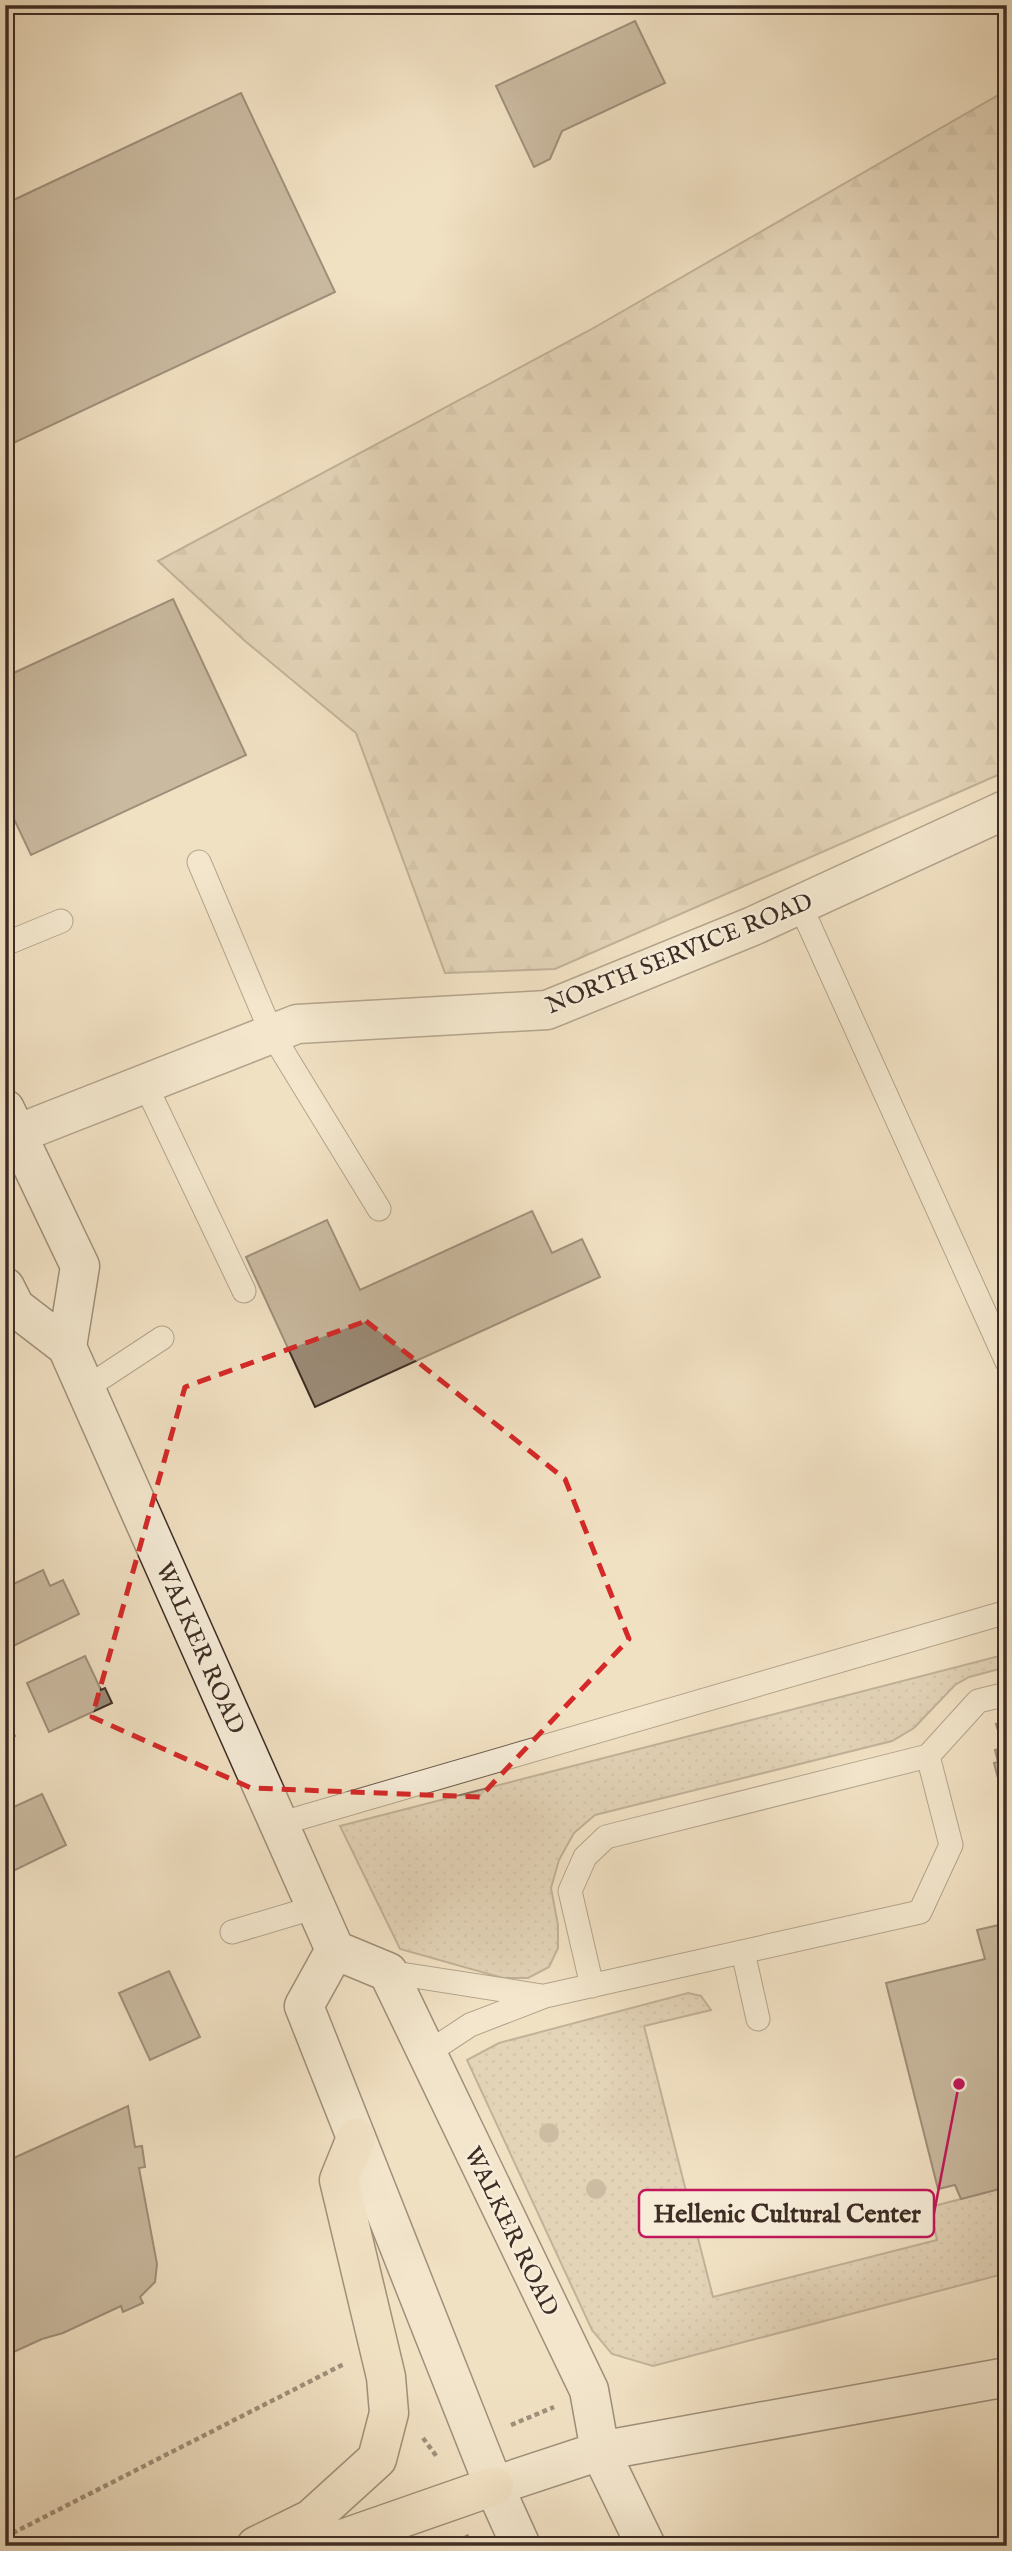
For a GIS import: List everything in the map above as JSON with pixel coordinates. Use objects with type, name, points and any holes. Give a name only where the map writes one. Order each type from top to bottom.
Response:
[{"type":"highway","points":[[256,2546],[311,2519],[377,2459],[389,2413],[386,2376],[339,2180],[356,2138]]},
{"type":"highway","points":[[322,2546],[494,2486]]},
{"type":"main road","name":"NORTH SERVICE ROAD","points":[[11,1122],[145,1084],[296,1024],[547,1010],[753,926],[1007,809]]},
{"type":"main road","points":[[11,1122],[80,1266],[67,1347]]},
{"type":"main road","name":"WALKER ROAD","points":[[5,1287],[15,1307],[67,1347],[335,1950]]},
{"type":"main road","points":[[388,1972],[335,1950],[304,2006],[494,2486],[521,2546]]},
{"type":"main road","name":"WALKER ROAD","points":[[388,1972],[589,2390],[600,2451],[646,2546]]},
{"type":"main road","points":[[494,2486],[600,2451],[1007,2377]]},
{"type":"lane","points":[[199,862],[272,1034],[379,1209]]},
{"type":"lane","points":[[800,905],[1007,1362]]},
{"type":"lane","points":[[5,944],[61,921]]},
{"type":"lane","points":[[145,1084],[244,1291]]},
{"type":"lane","points":[[86,1388],[162,1338]]},
{"type":"lane","points":[[279,1824],[1007,1612]]},
{"type":"lane","points":[[592,1986],[570,1891],[585,1857],[606,1837],[928,1756],[978,1701],[1007,1694]]},
{"type":"lane","points":[[426,2054],[470,2025],[545,1996],[920,1912],[951,1845],[928,1756]]},
{"type":"lane","points":[[232,1932],[316,1907]]},
{"type":"lane","points":[[743,1952],[758,2019]]},
{"type":"lane","points":[[388,1972],[545,1996]]},
{"type":"path","points":[[5,2538],[348,2362]]},
{"type":"path","points":[[507,2427],[563,2403]]},
{"type":"path","points":[[465,2535],[472,2546]]},
{"type":"highlighted area","points":[[366,1321],[565,1479],[629,1639],[480,1797],[251,1788],[92,1717],[185,1387]]},
{"type":"green space","points":[[1007,90],[1007,771],[555,969],[445,973],[356,733],[245,641],[158,561],[590,330]]},
{"type":"green space","points":[[1007,1654],[1007,1667],[969,1677],[955,1685],[914,1728],[892,1741],[595,1815],[574,1833],[559,1860],[551,1888],[558,1925],[558,1948],[549,1967],[528,1978],[503,1978],[400,1949],[340,1826]]},
{"type":"green space","points":[[688,1993],[701,1996],[711,2010],[644,2026],[713,2297],[937,2240],[930,2207],[1007,2187],[1007,2273],[653,2366],[612,2354],[592,2330],[467,2060],[499,2043]]},
{"type":"building","points":[[635,21],[665,83],[562,131],[550,159],[534,167],[496,86]]},
{"type":"building","points":[[241,93],[335,292],[5,447],[5,204]]},
{"type":"building","points":[[173,599],[246,755],[31,855],[5,800],[5,677]]},
{"type":"building","points":[[532,1211],[552,1253],[582,1239],[600,1277],[315,1407],[246,1257],[327,1220],[360,1290]]},
{"type":"building","points":[[43,1570],[50,1586],[63,1580],[79,1614],[5,1650],[5,1588]]},
{"type":"building","points":[[85,1656],[101,1690],[105,1688],[112,1703],[49,1732],[27,1683]]},
{"type":"building","points":[[5,1716],[15,1736],[5,1741]]},
{"type":"building","points":[[1007,1721],[1007,1813],[994,1763],[998,1762],[995,1750],[1003,1748],[996,1724]]},
{"type":"building","points":[[42,1794],[66,1845],[5,1875],[5,1811]]},
{"type":"building","points":[[1007,1923],[1007,2187],[961,2199],[955,2185],[938,2189],[886,1983],[985,1959],[977,1930]]},
{"type":"building","points":[[169,1971],[200,2037],[150,2060],[119,1993]]},
{"type":"building","points":[[128,2106],[135,2147],[142,2146],[145,2167],[139,2168],[157,2264],[155,2282],[140,2297],[143,2303],[123,2312],[121,2306],[5,2356],[5,2162]]},
{"type":"place","name":"Hellenic Cultural Center","points":[[959,2084]]}]
